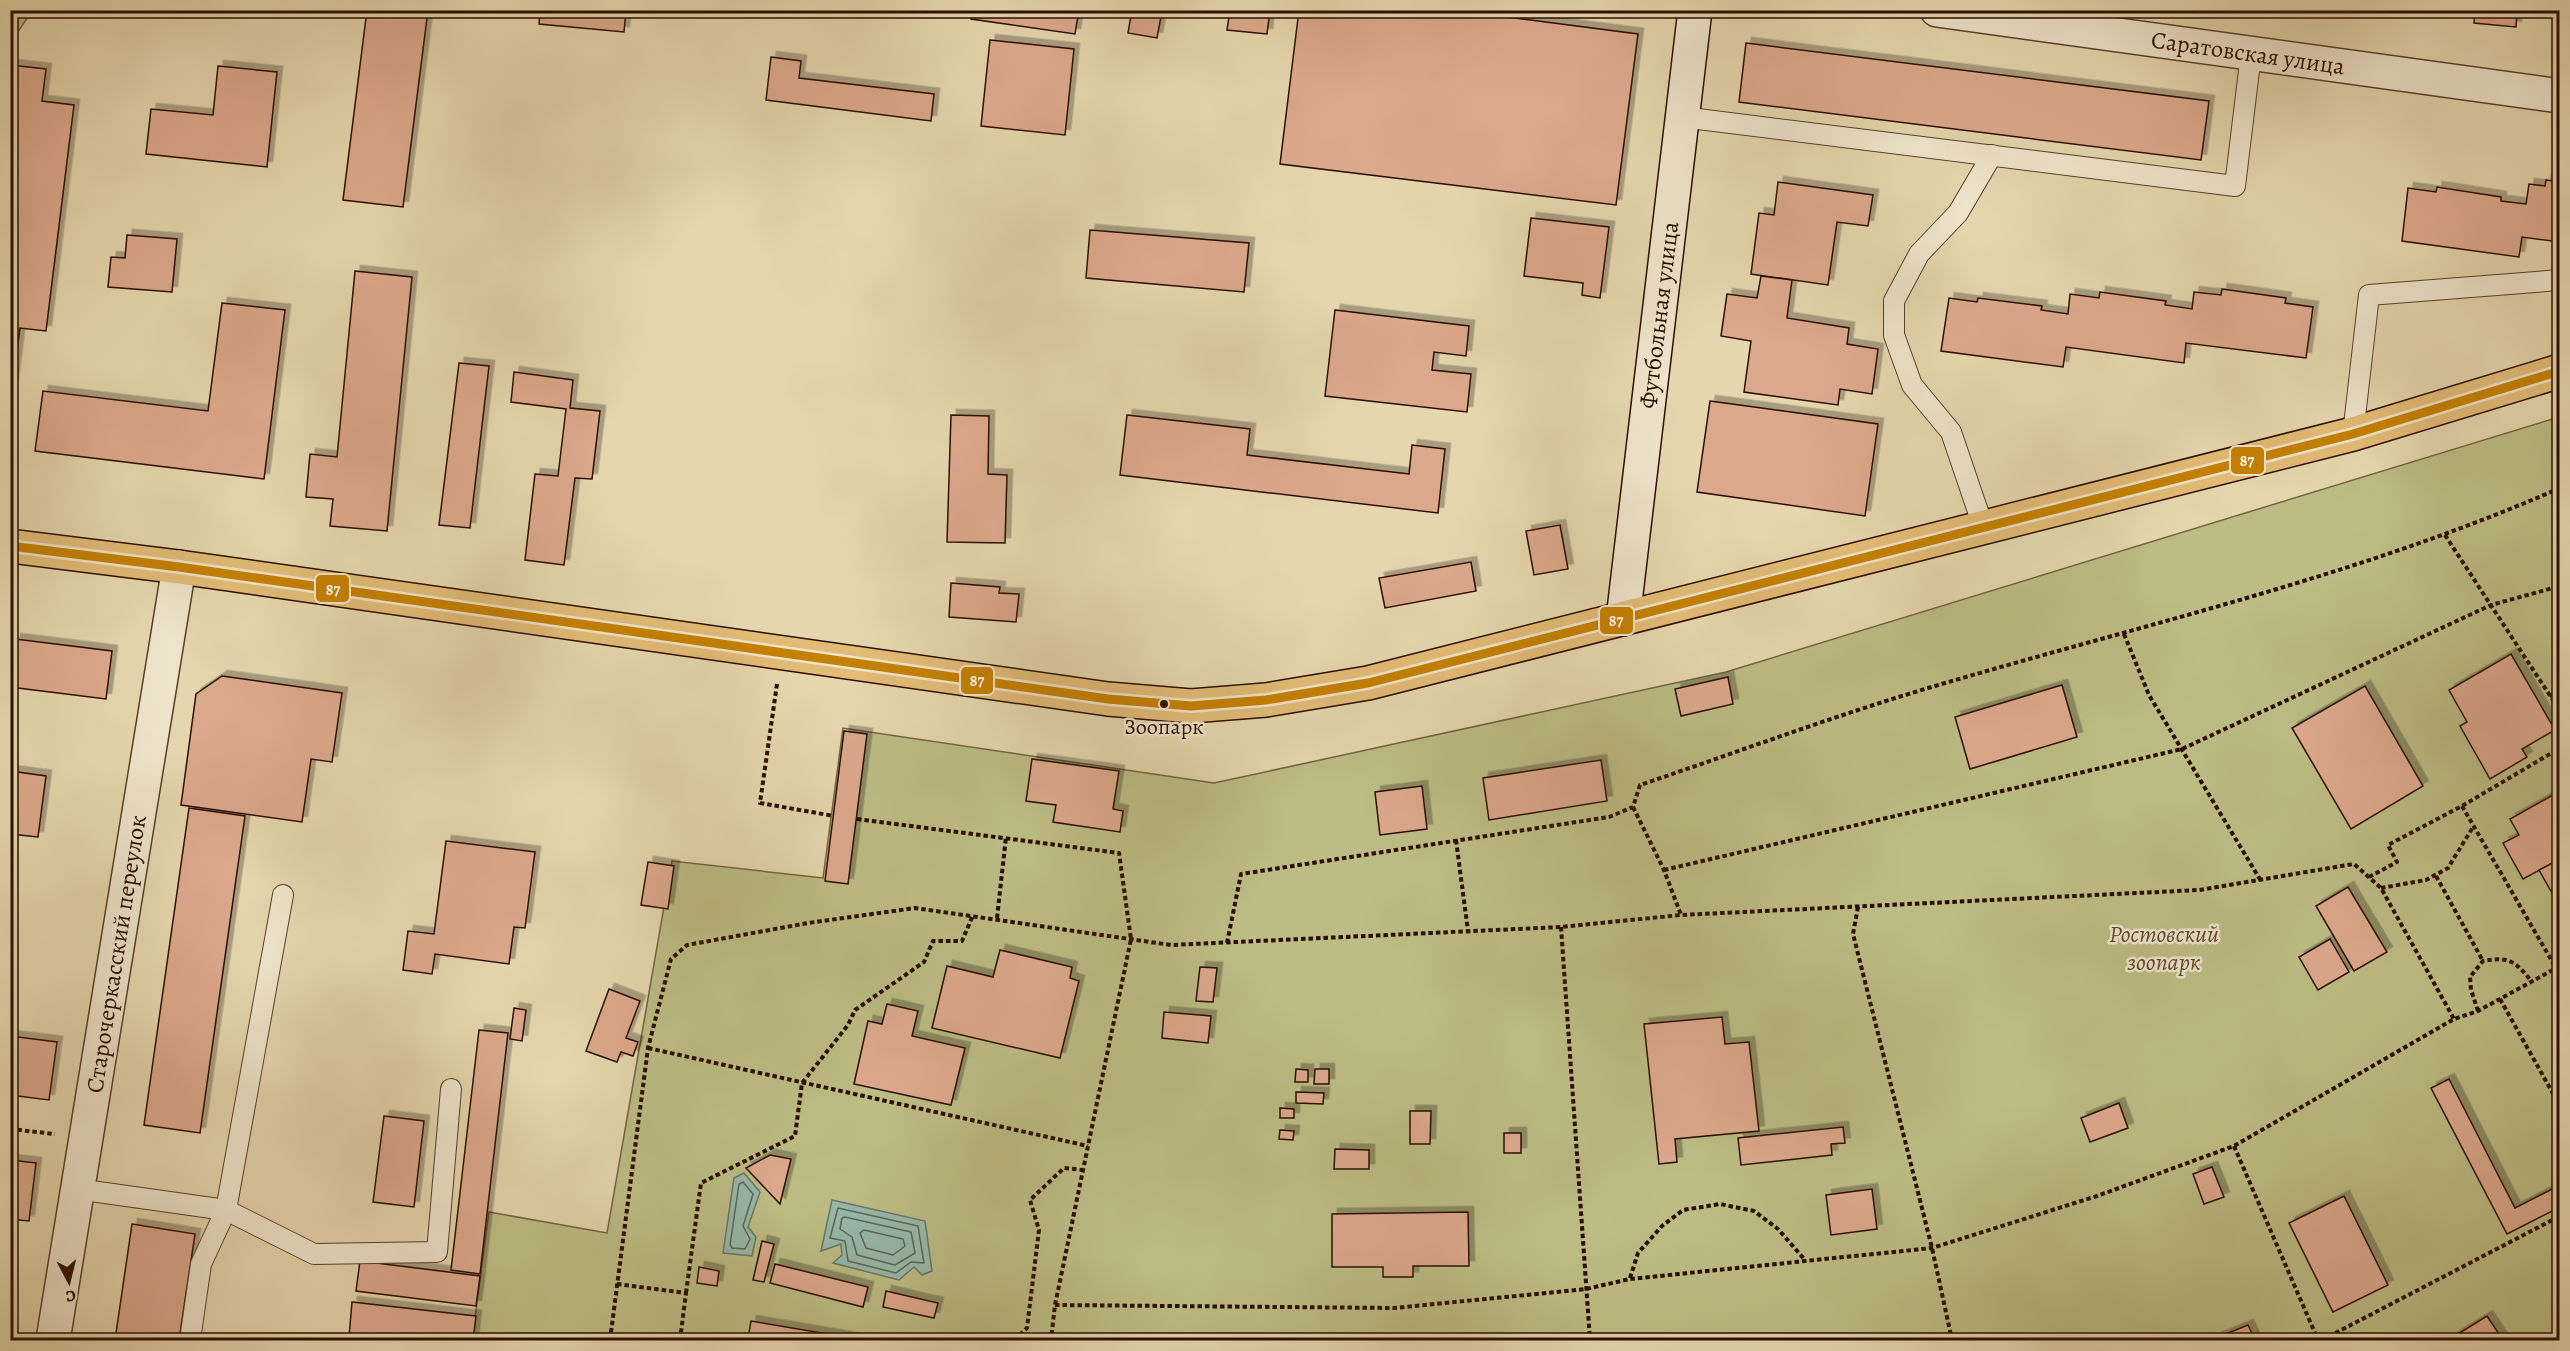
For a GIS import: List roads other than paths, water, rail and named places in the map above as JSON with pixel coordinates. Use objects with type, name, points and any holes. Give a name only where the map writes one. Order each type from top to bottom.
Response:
[{"type":"main road","points":[[10,546],[178,567],[1108,699],[1191,706],[1266,700],[1368,683],[2353,434],[2559,371]]},
{"type":"street","name":"Футбольная улица","points":[[1623,619],[1695,10]]},
{"type":"street","name":"Саратовская улица","points":[[1937,10],[2559,96]]},
{"type":"street","name":"Старочеркасский переулок","points":[[53,1341],[178,567]]},
{"type":"lane","points":[[1682,117],[2235,186],[2252,54]]},
{"type":"lane","points":[[1984,529],[1951,432],[1912,385],[1894,335],[1894,302],[1919,254],[1958,213],[1992,155]]},
{"type":"lane","points":[[2353,434],[2369,295],[2559,280]]},
{"type":"lane","points":[[190,1341],[201,1264],[226,1210],[283,895]]},
{"type":"lane","points":[[77,1189],[226,1210],[314,1254],[437,1252],[451,1089]]},
{"type":"water","points":[[744,1173],[760,1192],[748,1227],[756,1237],[752,1256],[723,1253],[734,1178]]},
{"type":"water","points":[[832,1200],[925,1221],[932,1271],[922,1275],[914,1267],[899,1280],[833,1263],[842,1255],[841,1244],[821,1251]]},
{"type":"place","name":"Зоопарк","points":[[1164,704]]},
{"type":"park label","name":"Ростовский зоопарк","points":[[2164,948]]}]
